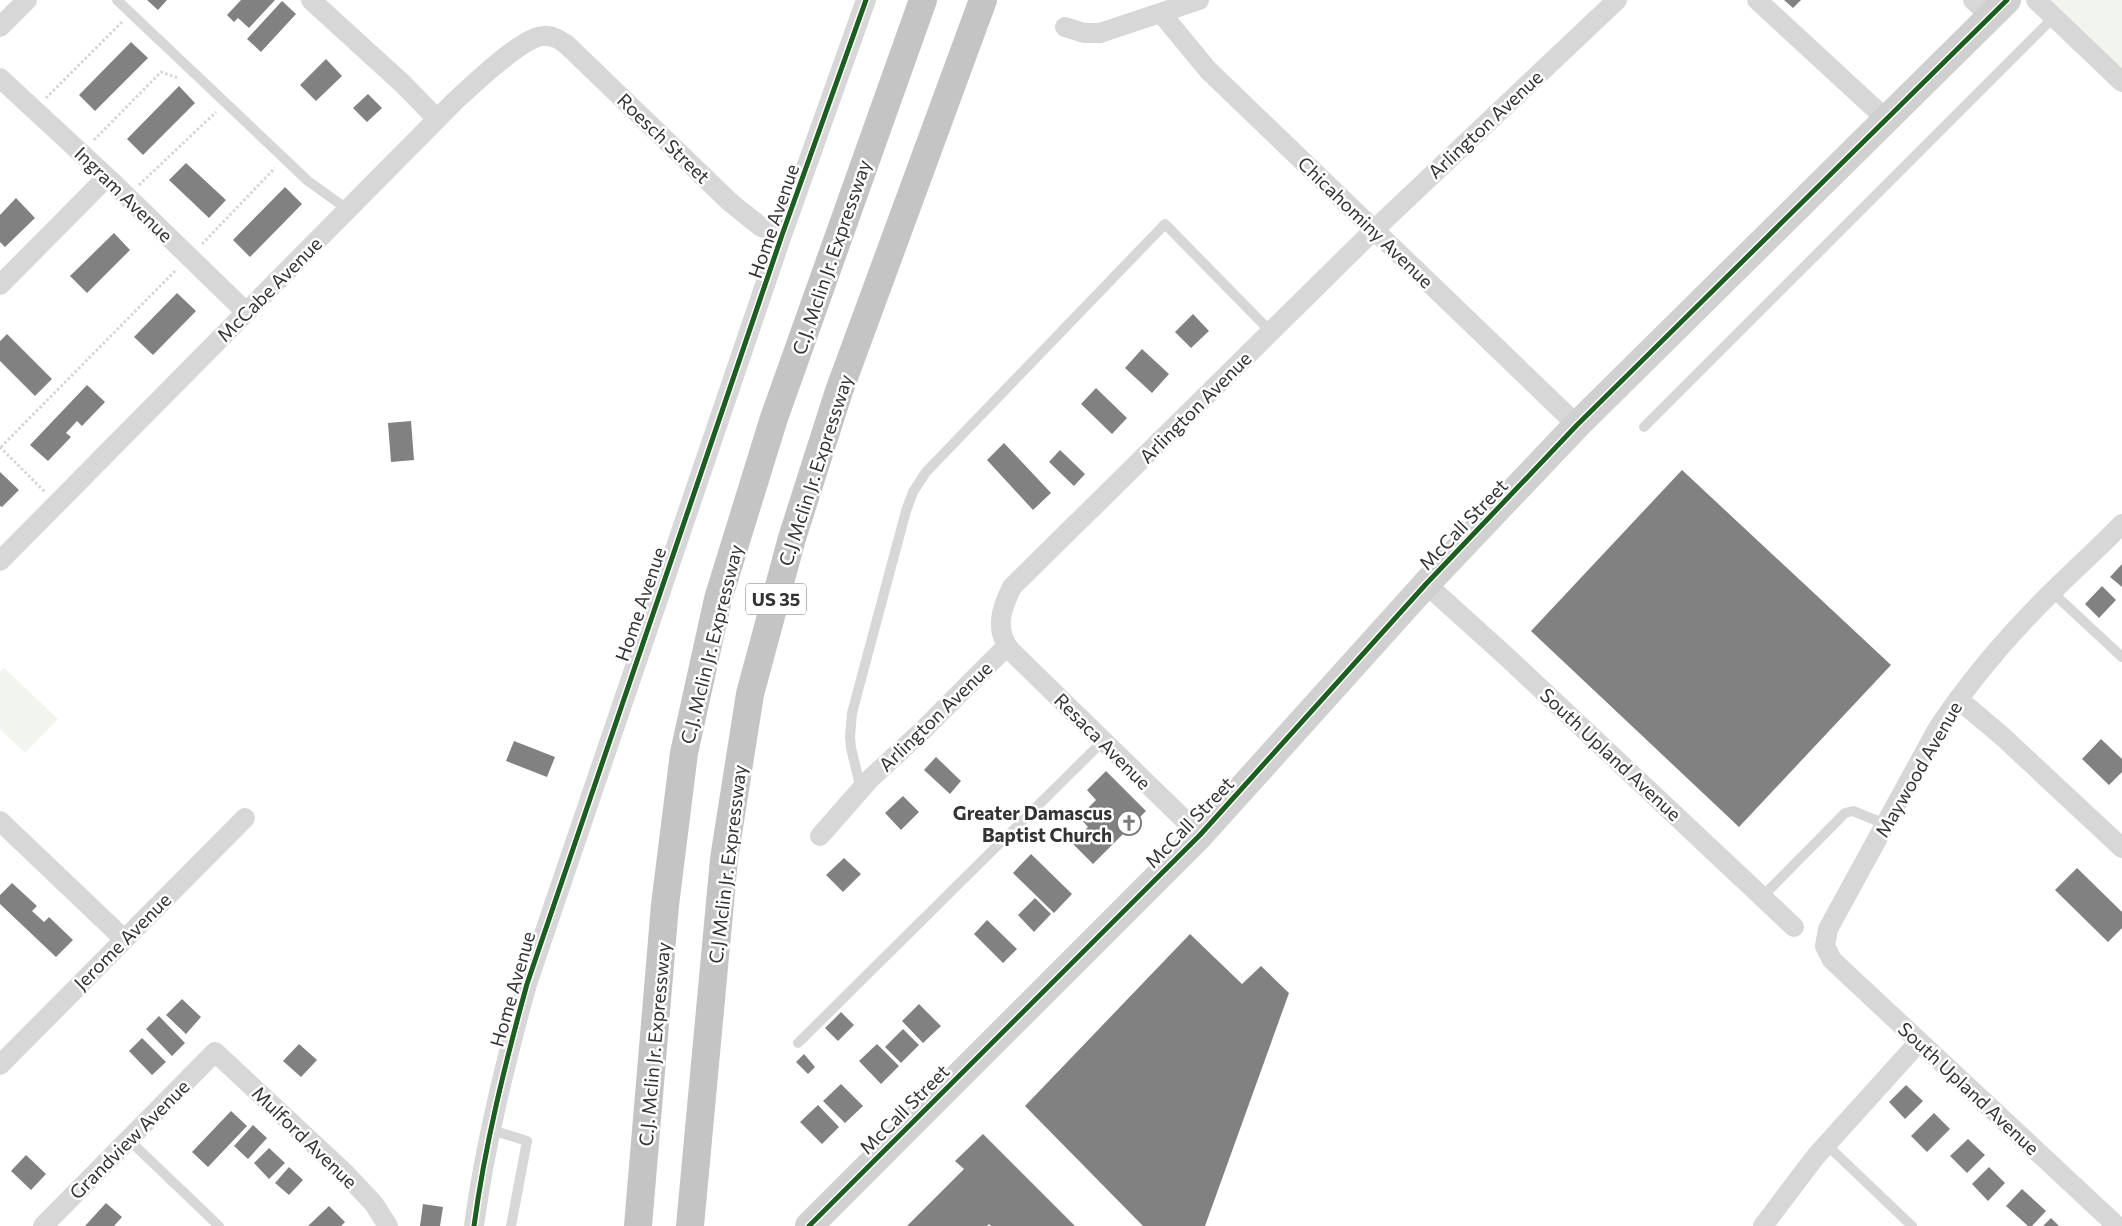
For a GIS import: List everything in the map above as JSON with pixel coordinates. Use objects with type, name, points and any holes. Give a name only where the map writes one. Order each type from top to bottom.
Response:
[{"type":"highway","name":"C.J. Mclin Jr. Expressway","points":[[638,1226],[665,906],[682,772],[718,599],[774,418],[923,0]]},
{"type":"highway","name":"C.J Mclin Jr. Expressway","points":[[690,1226],[724,859],[750,694],[792,538],[839,391],[983,0]]},
{"type":"street","points":[[0,27],[26,0]]},
{"type":"street","points":[[311,0],[403,84],[437,119]]},
{"type":"street","name":"Home Avenue","points":[[474,1226],[480,1186],[511,1041],[530,975],[782,234],[866,0]]},
{"type":"street","points":[[1065,27],[1084,33],[1100,33],[1199,0]]},
{"type":"street","name":"Arlington Avenue","points":[[820,836],[861,789],[1007,646],[1000,630],[1000,620],[1004,603],[1012,587],[1374,230],[1616,0]]},
{"type":"street","points":[[1757,0],[1886,119]]},
{"type":"street","points":[[2036,0],[2122,82]]},
{"type":"street","name":"McCall Street","points":[[809,1226],[1200,835],[1426,584],[1577,425],[1886,119],[1990,5]]},
{"type":"street","name":"Chicahominy Avenue","points":[[1161,13],[1208,70],[1577,425]]},
{"type":"street","name":"McCabe Avenue","points":[[0,561],[437,119],[503,59],[533,38],[550,36]]},
{"type":"street","name":"Roesch Street","points":[[550,36],[568,45],[731,203],[761,227],[782,234]]},
{"type":"street","name":"Ingram Avenue","points":[[0,78],[107,177],[246,312]]},
{"type":"street","points":[[0,286],[107,177]]},
{"type":"street","name":"Maywood Avenue","points":[[1825,946],[1828,929],[1938,728],[1958,698],[1980,669],[2052,592],[2122,524]]},
{"type":"street","name":"South Upland Avenue","points":[[1426,584],[1508,658],[1794,926]]},
{"type":"street","name":"Resaca Avenue","points":[[1007,646],[1200,835]]},
{"type":"street","points":[[1958,698],[2002,736],[2122,848]]},
{"type":"street","name":"Jerome Avenue","points":[[0,1065],[245,818]]},
{"type":"street","points":[[0,821],[124,939]]},
{"type":"street","name":"South Upland Avenue","points":[[1825,946],[1832,960],[2117,1226]]},
{"type":"street","points":[[1763,1226],[1826,1144],[1919,1042]]},
{"type":"street","name":"Grandview Avenue","points":[[43,1226],[216,1052]]},
{"type":"street","name":"Mulford Avenue","points":[[216,1052],[345,1173],[374,1204],[388,1226]]},
{"type":"lane","points":[[117,0],[308,181],[347,209]]},
{"type":"lane","points":[[1644,427],[2054,17]]},
{"type":"lane","points":[[861,789],[851,748],[852,713],[906,511],[913,492],[926,472],[1165,224],[1271,332]]},
{"type":"lane","points":[[2052,592],[2122,657]]},
{"type":"lane","points":[[798,1043],[1103,741]]},
{"type":"lane","points":[[1762,897],[1845,813],[1853,811],[1885,824]]},
{"type":"lane","points":[[492,1130],[527,1141],[511,1226]]},
{"type":"lane","points":[[129,1140],[220,1226]]},
{"type":"lane","points":[[1826,1144],[1912,1226]]},
{"type":"path","points":[[35,109],[131,13]]},
{"type":"path","points":[[81,153],[161,72],[210,88]]},
{"type":"path","points":[[127,197],[225,102]]},
{"type":"path","points":[[56,504],[0,447],[284,159]]},
{"type":"shaded area","points":[[2036,0],[2122,0],[2122,82]]},
{"type":"shaded area","points":[[4,668],[58,719],[25,753],[0,729],[0,672]]},
{"type":"building","points":[[147,0],[167,0],[158,10]]},
{"type":"building","points":[[241,0],[275,0],[249,28],[238,18],[234,22],[227,15]]},
{"type":"building","points":[[1784,0],[1801,0],[1793,8]]},
{"type":"building","points":[[282,1],[296,14],[261,52],[247,39]]},
{"type":"building","points":[[131,42],[148,58],[95,111],[79,95]]},
{"type":"building","points":[[326,59],[342,76],[316,101],[300,85]]},
{"type":"building","points":[[179,86],[195,103],[143,155],[127,139]]},
{"type":"building","points":[[368,94],[382,108],[367,122],[353,108]]},
{"type":"building","points":[[186,163],[226,200],[209,218],[169,180]]},
{"type":"building","points":[[285,187],[302,204],[250,257],[233,240]]},
{"type":"building","points":[[16,198],[35,218],[5,247],[0,242],[0,215]]},
{"type":"building","points":[[114,233],[130,250],[87,293],[70,276]]},
{"type":"building","points":[[177,293],[196,311],[153,355],[134,337]]},
{"type":"building","points":[[1193,314],[1209,331],[1191,348],[1175,332]]},
{"type":"building","points":[[7,334],[52,379],[35,396],[0,361],[0,341]]},
{"type":"building","points":[[1142,349],[1169,374],[1152,393],[1125,368]]},
{"type":"building","points":[[87,385],[105,402],[82,426],[77,421],[66,433],[71,437],[48,461],[30,445]]},
{"type":"building","points":[[1096,388],[1127,418],[1112,434],[1081,404]]},
{"type":"building","points":[[411,421],[414,460],[391,462],[388,423]]},
{"type":"building","points":[[1004,443],[1051,493],[1033,510],[987,460]]},
{"type":"building","points":[[1060,450],[1085,474],[1074,486],[1049,462]]},
{"type":"building","points":[[1682,470],[1891,665],[1739,827],[1531,631]]},
{"type":"building","points":[[0,472],[19,490],[2,507],[0,506]]},
{"type":"building","points":[[2122,564],[2122,587],[2110,577]]},
{"type":"building","points":[[2102,586],[2116,600],[2099,618],[2085,604]]},
{"type":"building","points":[[2101,739],[2122,759],[2122,772],[2109,785],[2082,759]]},
{"type":"building","points":[[514,741],[555,757],[547,777],[506,761]]},
{"type":"building","points":[[936,757],[961,781],[950,794],[924,770]]},
{"type":"building","points":[[1106,771],[1146,811],[1093,864],[1072,843],[1088,827],[1079,817],[1096,800],[1087,790]]},
{"type":"building","points":[[903,796],[919,812],[901,830],[885,813]]},
{"type":"building","points":[[1031,854],[1072,894],[1054,913],[1013,873]]},
{"type":"building","points":[[844,858],[861,874],[843,892],[826,875]]},
{"type":"building","points":[[2077,868],[2122,912],[2122,928],[2108,942],[2055,890]]},
{"type":"building","points":[[12,883],[37,906],[32,911],[44,922],[49,917],[73,940],[56,957],[0,904],[0,895]]},
{"type":"building","points":[[1035,898],[1051,914],[1034,932],[1018,915]]},
{"type":"building","points":[[987,920],[1017,949],[1003,963],[974,934]]},
{"type":"building","points":[[1190,934],[1242,984],[1261,966],[1289,993],[1205,1226],[1143,1226],[1025,1106]]},
{"type":"building","points":[[182,999],[201,1017],[186,1034],[166,1015]]},
{"type":"building","points":[[919,1004],[941,1026],[923,1043],[902,1021]]},
{"type":"building","points":[[841,1012],[854,1025],[838,1041],[825,1028]]},
{"type":"building","points":[[159,1016],[185,1043],[172,1056],[146,1029]]},
{"type":"building","points":[[903,1029],[919,1045],[901,1063],[885,1047]]},
{"type":"building","points":[[142,1038],[166,1062],[152,1075],[129,1051]]},
{"type":"building","points":[[299,1044],[317,1060],[301,1077],[283,1061]]},
{"type":"building","points":[[877,1044],[899,1066],[881,1084],[859,1061]]},
{"type":"building","points":[[804,1054],[815,1067],[808,1074],[796,1062]]},
{"type":"building","points":[[841,1084],[863,1106],[845,1123],[823,1101]]},
{"type":"building","points":[[1906,1085],[1923,1101],[1905,1119],[1889,1102]]},
{"type":"building","points":[[818,1105],[839,1127],[822,1144],[800,1122]]},
{"type":"building","points":[[231,1111],[247,1126],[208,1167],[192,1152]]},
{"type":"building","points":[[1934,1113],[1950,1129],[1927,1152],[1911,1136]]},
{"type":"building","points":[[253,1125],[267,1138],[248,1159],[234,1146]]},
{"type":"building","points":[[983,1134],[1075,1226],[991,1226],[989,1224],[987,1226],[907,1226],[964,1169],[955,1161]]},
{"type":"building","points":[[1968,1139],[1985,1155],[1967,1173],[1950,1156]]},
{"type":"building","points":[[269,1148],[285,1163],[269,1179],[254,1163]]},
{"type":"building","points":[[26,1155],[46,1174],[31,1190],[11,1171]]},
{"type":"building","points":[[289,1167],[303,1180],[289,1195],[275,1183]]},
{"type":"building","points":[[1989,1167],[2005,1183],[1988,1201],[1972,1184]]},
{"type":"building","points":[[2022,1189],[2046,1211],[2032,1226],[2028,1226],[2006,1206]]},
{"type":"building","points":[[106,1203],[122,1217],[114,1226],[85,1226]]},
{"type":"building","points":[[423,1204],[443,1207],[440,1226],[420,1226]]},
{"type":"building","points":[[329,1206],[345,1222],[341,1226],[308,1226]]},
{"type":"building","points":[[2051,1218],[2059,1226],[2043,1226]]},
{"type":"cycle path","points":[[474,1226],[496,1104],[527,984],[782,235],[866,0]]},
{"type":"cycle path","points":[[809,1226],[1200,835],[1426,584],[1577,425],[2007,0]]},
{"type":"place","name":"Greater Damascus Baptist Church","points":[[1129,823]]}]
